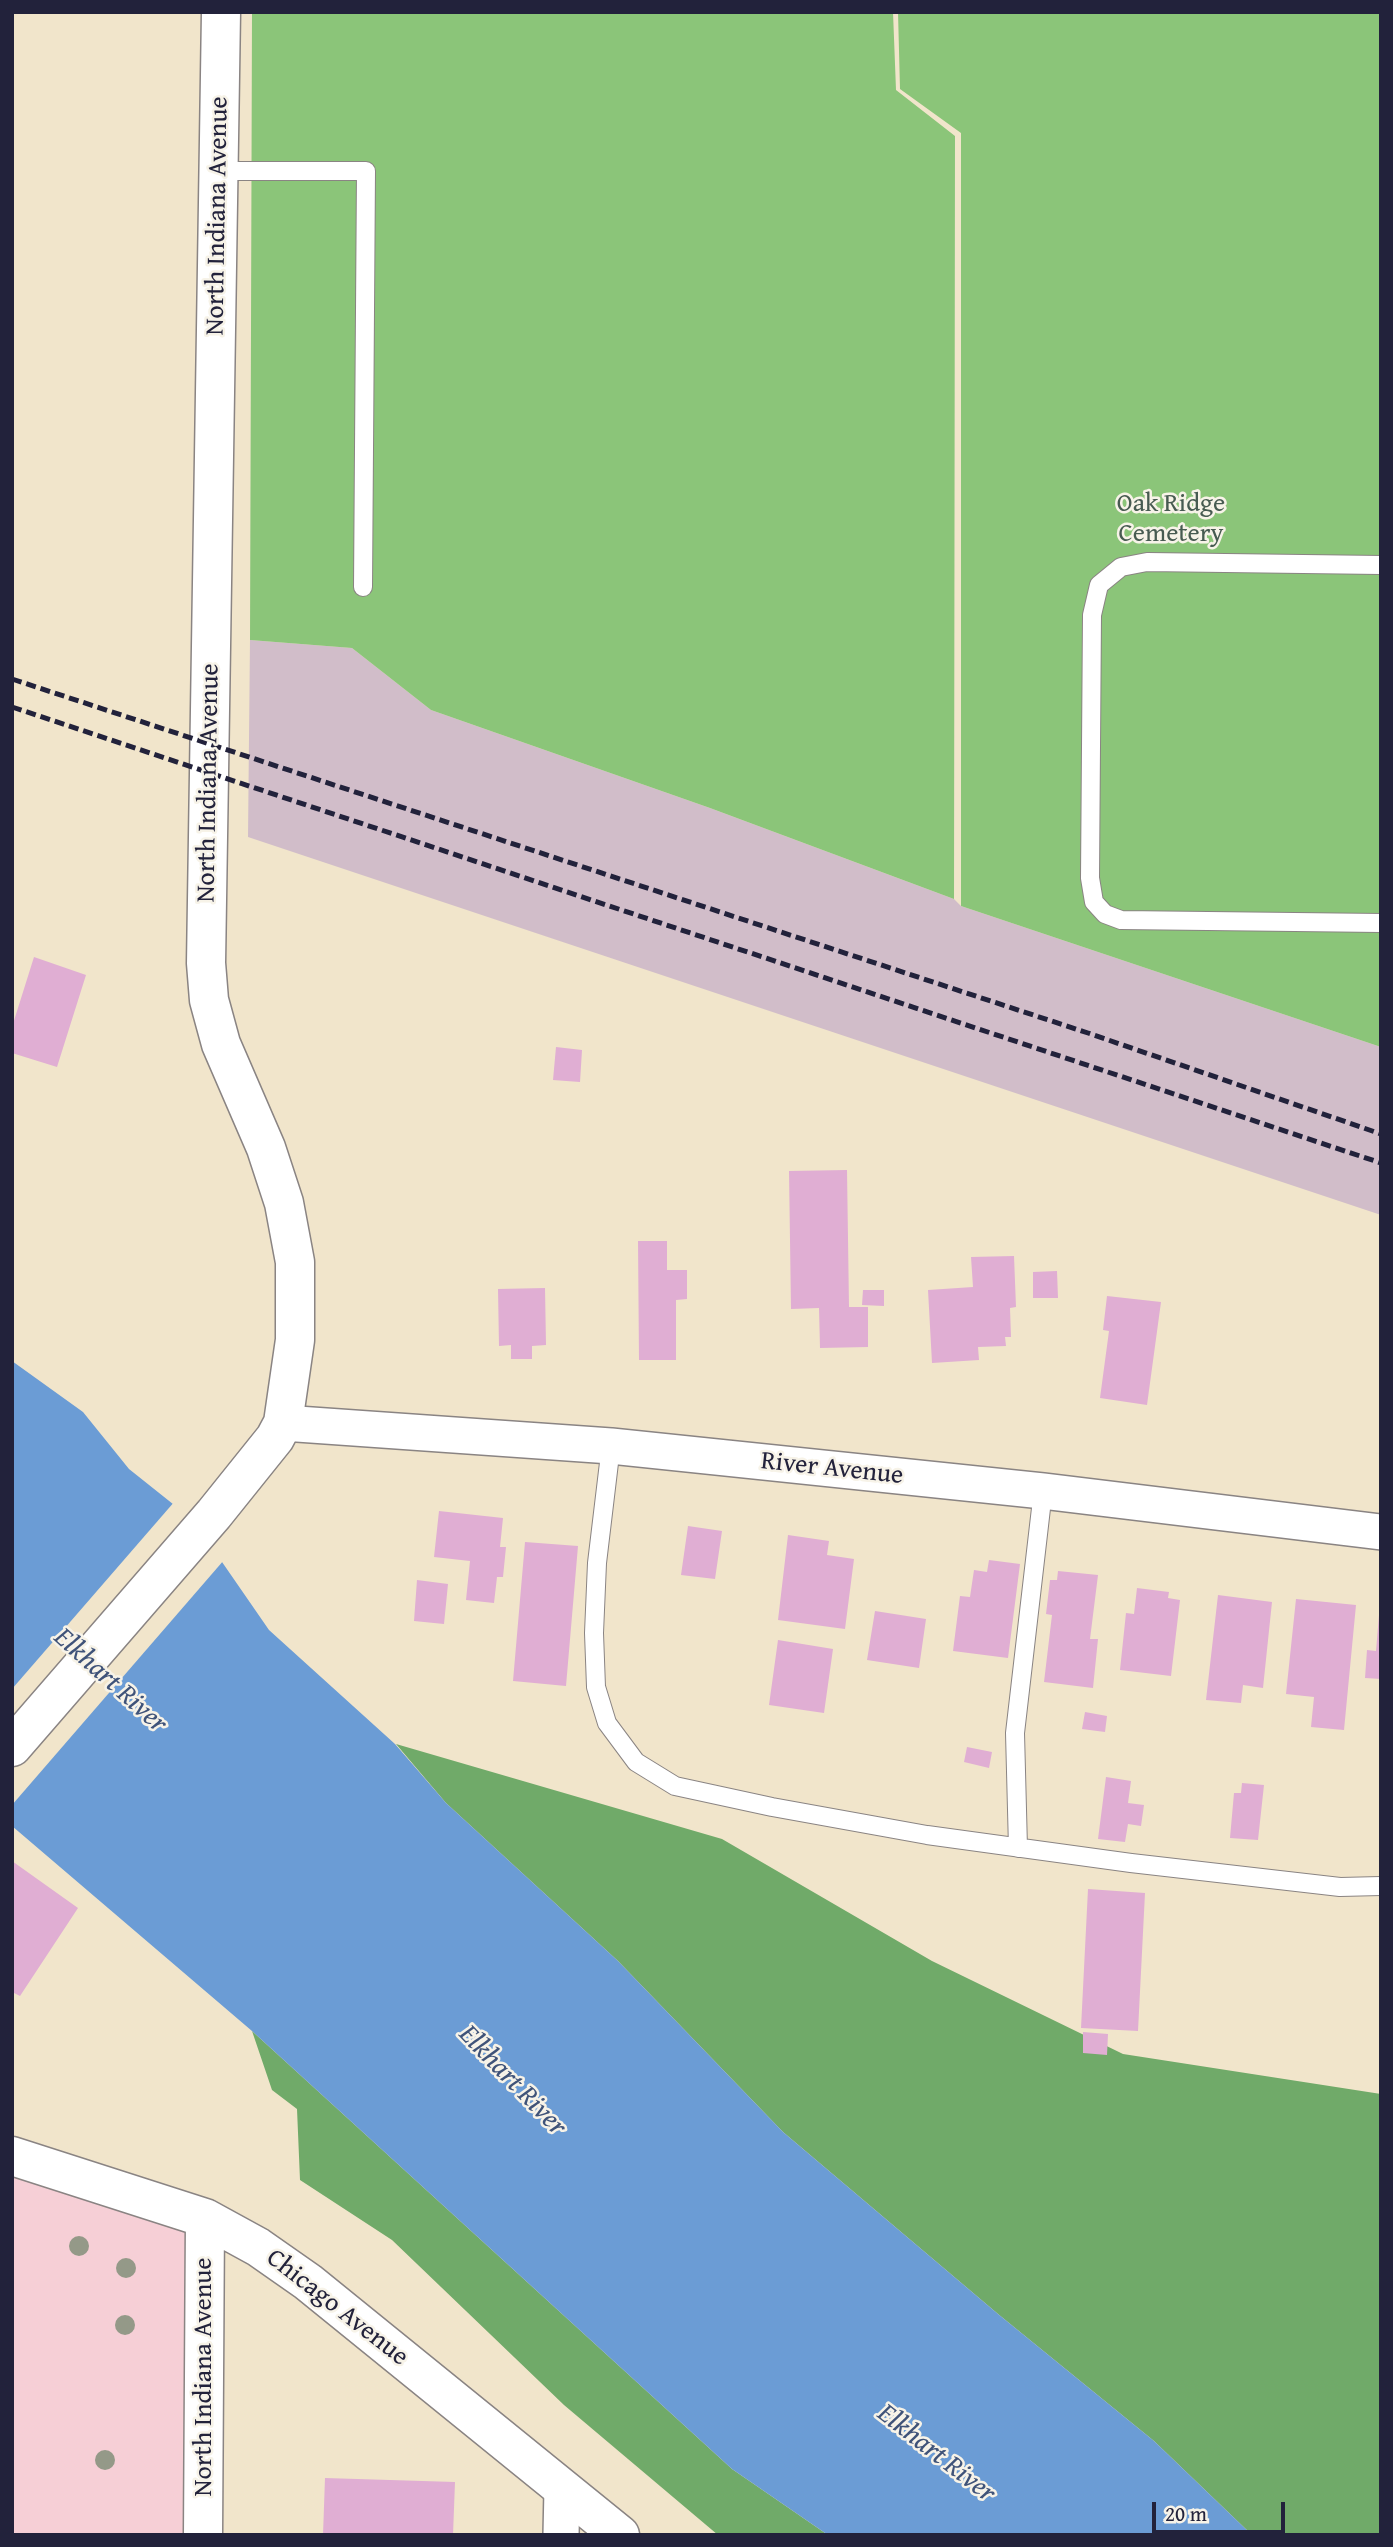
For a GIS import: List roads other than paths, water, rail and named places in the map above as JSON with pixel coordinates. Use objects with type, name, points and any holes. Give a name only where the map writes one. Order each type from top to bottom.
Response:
[{"type":"street","name":"North Indiana Avenue","points":[[12,1747],[261,1456],[283,1423],[295,1340],[295,1262],[284,1203],[266,1148],[221,1044],[209,1000],[206,963],[222,12]]},
{"type":"street","name":"River Avenue","points":[[283,1423],[611,1446],[1043,1491],[1381,1532]]},
{"type":"street","name":"Chicago Avenue","points":[[12,2156],[205,2218],[258,2247],[308,2282],[620,2535]]},
{"type":"street","name":"North Indiana Avenue","points":[[203,2535],[205,2218]]},
{"type":"street","points":[[561,2535],[562,2489]]},
{"type":"lane","points":[[219,171],[366,171],[363,587]]},
{"type":"lane","points":[[1381,565],[1147,562],[1121,567],[1099,585],[1092,615],[1090,864],[1094,902],[1105,915],[1121,920],[1381,923]]},
{"type":"lane","points":[[611,1446],[597,1563],[594,1633],[596,1687],[607,1723],[636,1762],[675,1786],[914,1833],[1018,1848],[1340,1887],[1381,1886]]},
{"type":"lane","points":[[1018,1848],[1015,1733],[1043,1491]]},
{"type":"water","name":"Elkhart River","points":[[12,1361],[83,1412],[129,1469],[193,1520],[269,1630],[395,1744],[446,1803],[618,1961],[783,2132],[998,2314],[1154,2441],[1252,2535],[828,2535],[732,2469],[252,2031],[12,1826]]},
{"type":"railway","points":[[12,679],[1088,1033],[1381,1134]]},
{"type":"railway","points":[[12,707],[1381,1163]]},
{"type":"park label","name":"Oak Ridge Cemetery","points":[[1171,519]]}]
